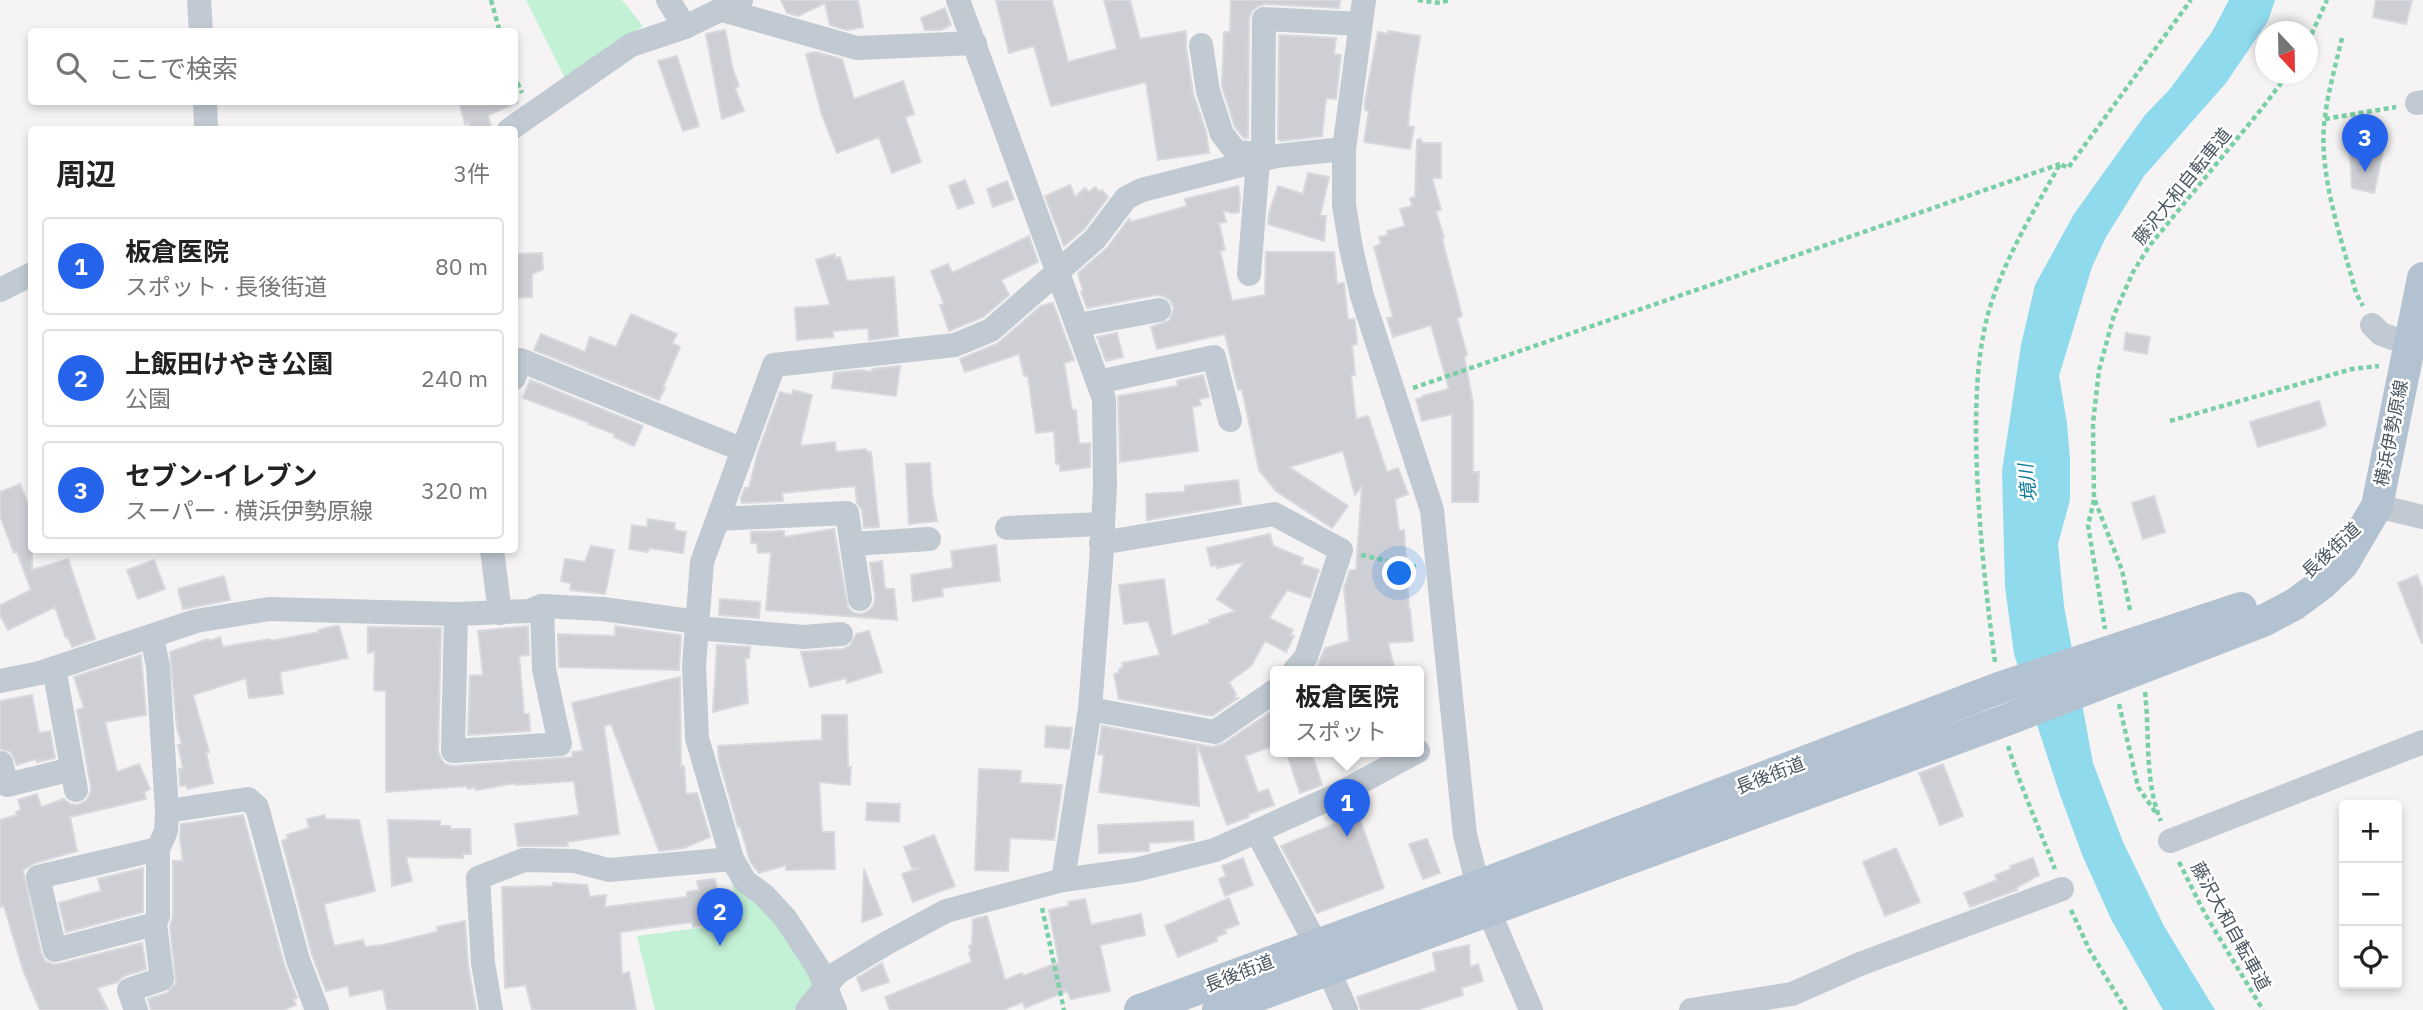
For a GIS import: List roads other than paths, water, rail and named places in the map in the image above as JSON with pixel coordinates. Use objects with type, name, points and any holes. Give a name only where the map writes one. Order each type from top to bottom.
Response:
[{"type":"main road","name":"横浜伊勢原線","points":[[2377,506],[2423,278]]},
{"type":"main road","name":"長後街道","points":[[1140,1010],[1322,956],[1483,898],[2006,720],[2110,664],[2276,594],[2305,577],[2331,555],[2377,506]]},
{"type":"main road","name":"長後街道","points":[[1483,898],[2006,686],[2110,664]]},
{"type":"main road","name":"長後街道","points":[[1218,1010],[1322,956]]},
{"type":"street","points":[[199,0],[201,28]]},
{"type":"street","points":[[668,0],[685,27]]},
{"type":"street","points":[[958,0],[1104,398],[1105,486],[1090,709],[1063,880]]},
{"type":"street","points":[[515,126],[631,45],[685,27],[731,5],[857,48],[975,43]]},
{"type":"street","points":[[1249,274],[1266,157],[1264,19],[1362,12],[1344,149],[1345,205],[1350,248],[1362,296],[1432,510],[1465,835],[1483,898],[1531,1010]]},
{"type":"street","points":[[1201,45],[1208,91],[1222,134],[1236,152],[1266,157]]},
{"type":"street","points":[[205,105],[206,126]]},
{"type":"street","points":[[835,1010],[818,968],[786,919],[765,896],[745,881],[732,859],[697,738],[694,665],[702,562],[774,365],[955,345],[991,330],[1095,239],[1126,198],[1160,184],[1266,157],[1344,149]]},
{"type":"street","points":[[0,290],[28,276]]},
{"type":"street","points":[[1078,326],[1159,310]]},
{"type":"street","points":[[2372,326],[2406,357]]},
{"type":"street","points":[[1098,382],[1214,357],[1230,420]]},
{"type":"street","points":[[518,369],[743,450]]},
{"type":"street","points":[[2377,506],[2423,517]]},
{"type":"street","points":[[718,519],[847,513],[860,599]]},
{"type":"street","points":[[1007,529],[1102,533],[1274,514],[1341,550],[1306,657],[1298,666]]},
{"type":"street","points":[[852,544],[929,538]]},
{"type":"street","points":[[492,553],[500,613]]},
{"type":"street","points":[[457,614],[453,751],[560,744],[544,669],[542,606]]},
{"type":"street","points":[[1,680],[54,668],[196,621],[269,609],[457,614],[529,611],[542,606],[603,608],[698,625],[804,637],[841,634]]},
{"type":"street","points":[[136,1010],[129,990],[162,979],[155,924],[158,916],[158,849],[166,831],[167,811],[158,667],[152,636]]},
{"type":"street","points":[[5,783],[74,780],[54,668]]},
{"type":"street","points":[[1090,709],[1215,732],[1270,694]]},
{"type":"street","points":[[1424,748],[1454,731]]},
{"type":"street","points":[[2170,841],[2423,742]]},
{"type":"street","points":[[807,1010],[837,973],[946,911],[1063,880],[1135,870],[1215,850],[1335,796],[1407,757]]},
{"type":"street","points":[[167,811],[248,799],[257,807],[298,960],[317,1010]]},
{"type":"street","points":[[1257,832],[1322,956],[1346,1010]]},
{"type":"street","points":[[155,924],[55,950],[38,877],[158,849]]},
{"type":"street","points":[[491,1010],[483,963],[478,878],[524,860],[574,861],[608,870],[732,859]]},
{"type":"street","points":[[1691,1010],[1794,1002],[1860,964],[2062,889]]},
{"type":"water","name":"境川","points":[[2229,0],[2275,0],[2268,21],[2255,21],[2255,40],[2226,83],[2144,176],[2106,237],[2092,267],[2059,376],[2067,423],[2070,500],[2058,544],[2064,606],[2093,763],[2123,842],[2164,926],[2215,1010],[2163,1010],[2112,921],[2083,857],[2014,654],[2005,587],[2002,471],[2021,345],[2035,285],[2074,214],[2145,115],[2170,89],[2212,32]]},
{"type":"place","name":"セブン-イレブン","points":[[2365,172]]},
{"type":"place","name":"板倉医院","points":[[1347,837]]},
{"type":"place","name":"上飯田けやき公園","points":[[720,946]]}]
